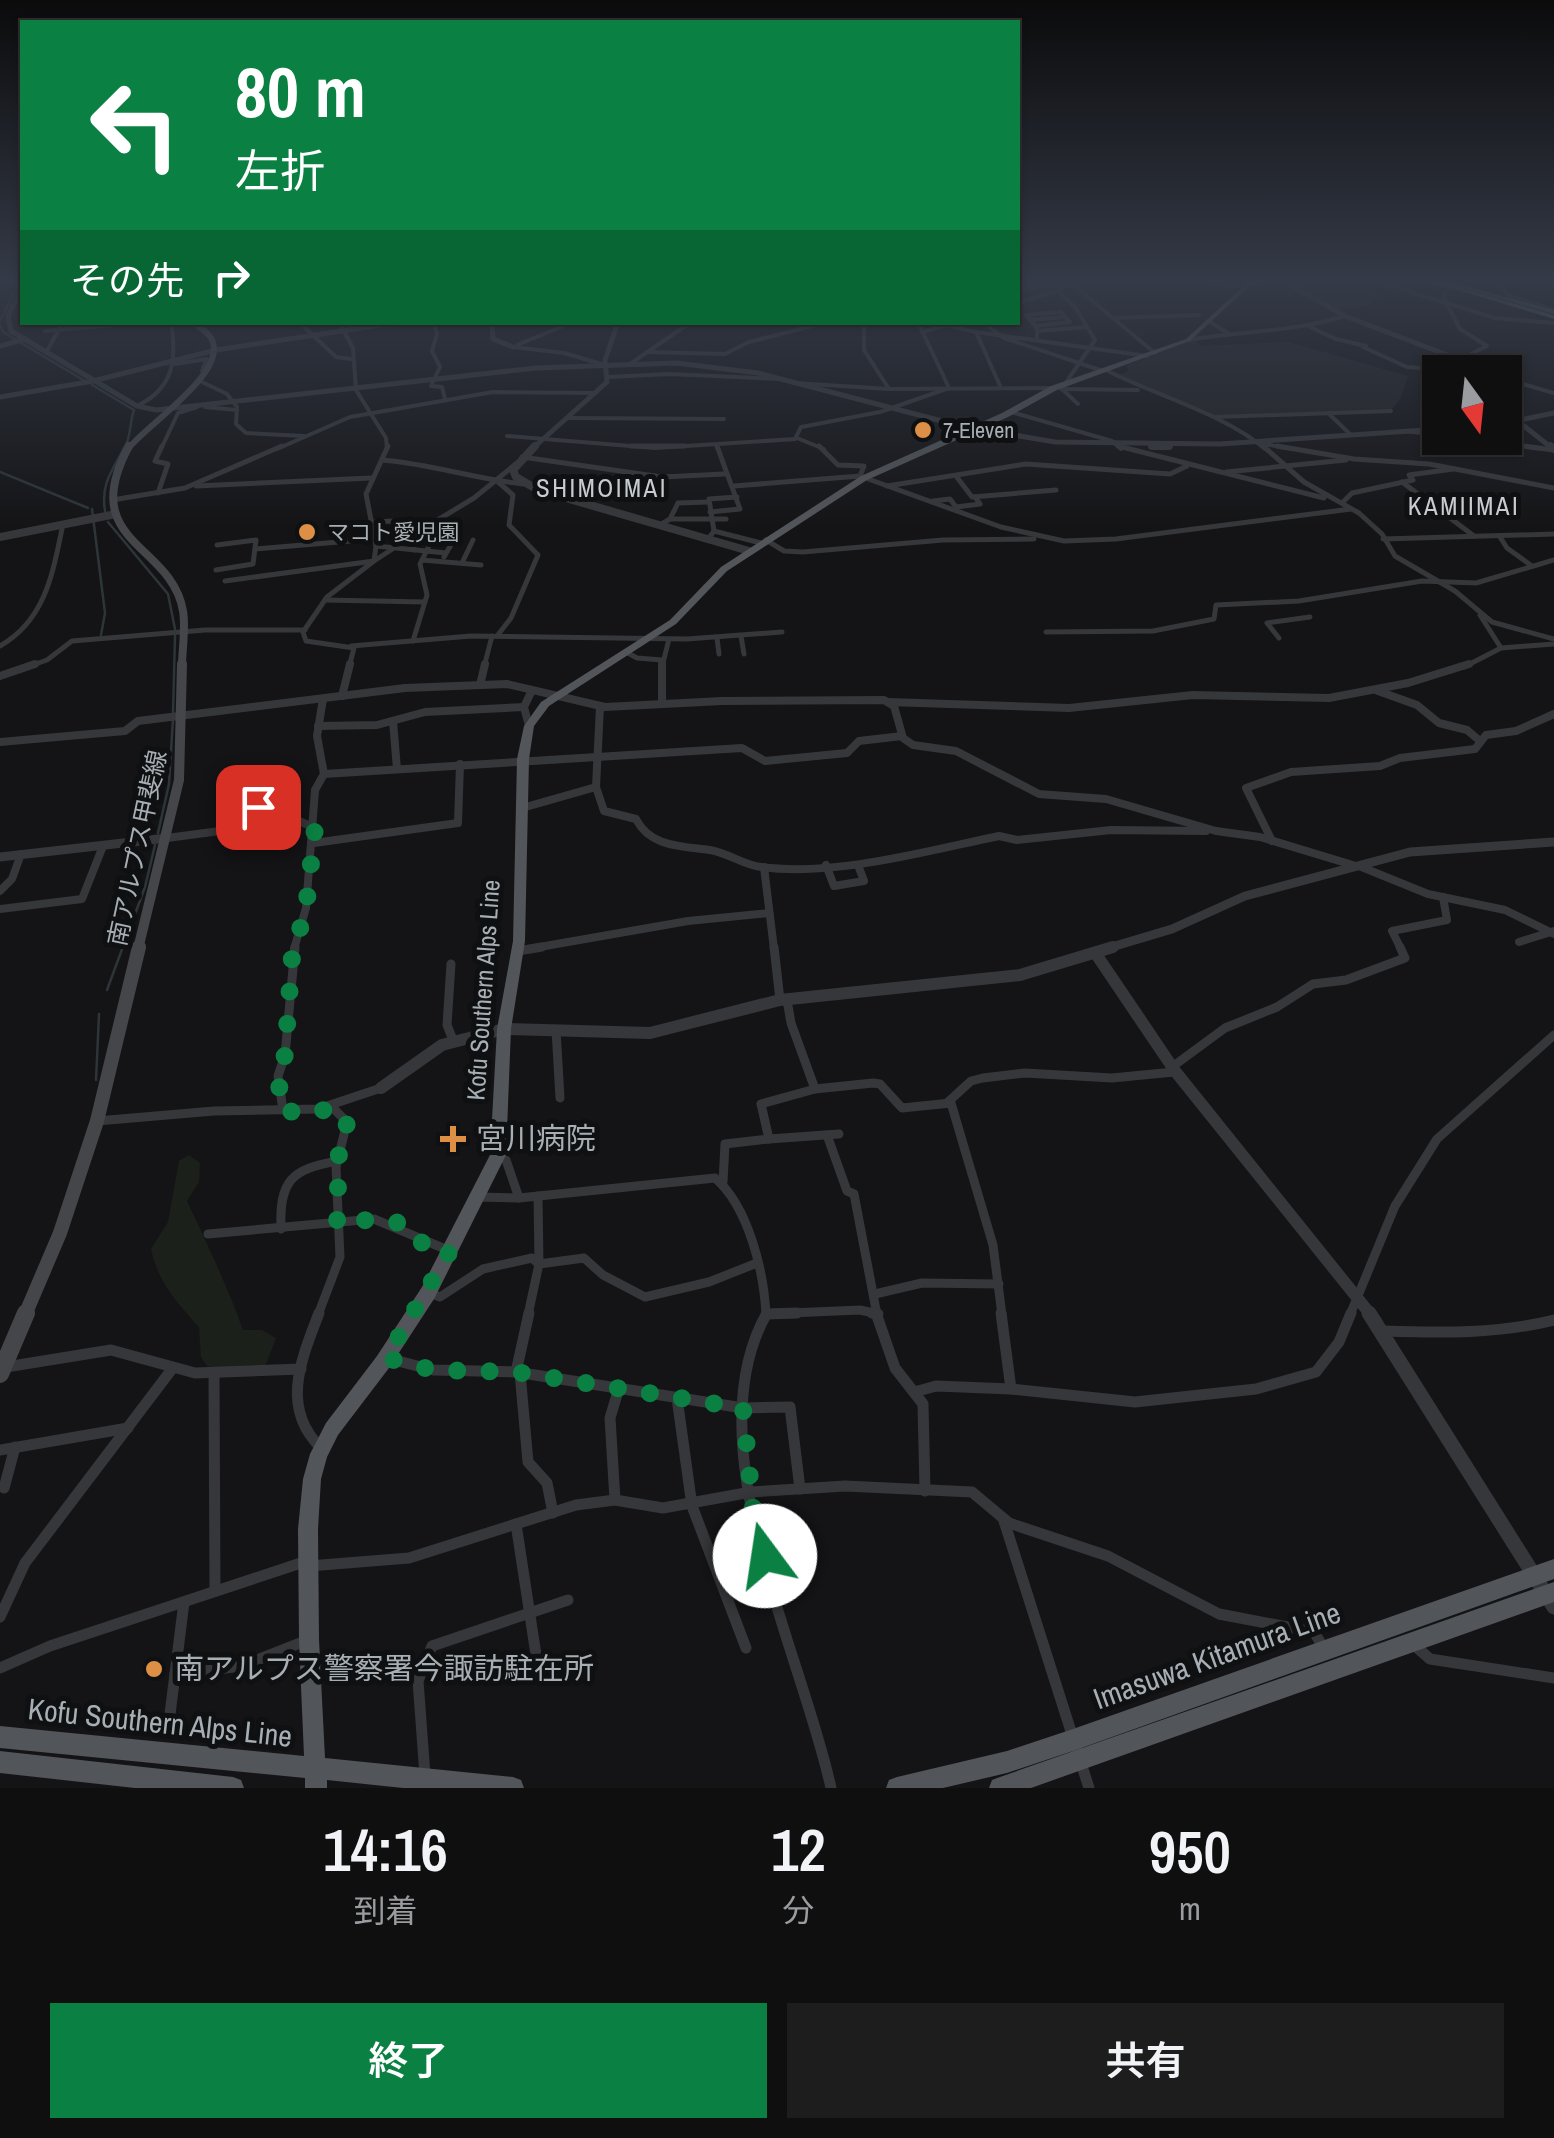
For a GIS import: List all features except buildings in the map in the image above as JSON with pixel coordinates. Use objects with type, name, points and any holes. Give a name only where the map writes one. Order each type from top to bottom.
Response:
[{"type":"main road","points":[[112,500],[113,476],[122,456],[200,381],[212,362]]},
{"type":"main road","points":[[529,726],[535,714],[556,696],[682,614],[724,569],[748,551],[862,477],[1060,387],[1128,362]]},
{"type":"main road","name":"南アルプス甲斐線","points":[[1,1370],[60,1233],[97,1121],[179,780],[183,631],[177,594],[127,535],[112,500]]},
{"type":"main road","name":"Kofu Southern Alps Line","points":[[0,1736],[315,1779],[308,1563],[312,1479],[321,1448],[428,1293],[498,1155],[504,1029],[518,951],[523,759],[529,726]]},
{"type":"main road","name":"Imasuwa Kitamura Line","points":[[1000,1788],[1410,1642],[1549,1588]]},
{"type":"main road","name":"Imasuwa Kitamura Line","points":[[897,1788],[1007,1762],[1324,1650],[1549,1588]]},
{"type":"main road","name":"Kofu Southern Alps Line","points":[[0,1762],[234,1788]]},
{"type":"main road","points":[[315,1779],[425,1780],[513,1788]]},
{"type":"street","points":[[62,362],[137,406],[169,410],[235,406],[436,380],[630,364],[712,366],[974,429],[1036,439],[1117,445],[1257,442],[1422,429]]},
{"type":"street","points":[[0,397],[170,362]]},
{"type":"street","points":[[137,406],[166,388],[175,362]]},
{"type":"street","points":[[206,362],[202,371],[209,370]]},
{"type":"street","points":[[351,362],[355,389],[368,413],[385,430],[390,445],[366,494],[375,542],[374,561]]},
{"type":"street","points":[[438,362],[436,380],[430,386],[442,387],[445,399]]},
{"type":"street","points":[[594,362],[605,366]]},
{"type":"street","points":[[606,362],[610,377]]},
{"type":"street","points":[[869,362],[889,389]]},
{"type":"street","points":[[939,362],[949,388]]},
{"type":"street","points":[[990,362],[1001,388]]},
{"type":"street","points":[[1397,362],[1422,368]]},
{"type":"street","points":[[1060,387],[1079,363],[1212,417],[1257,442],[1311,486],[1352,509],[1395,556],[1463,596],[1500,648]]},
{"type":"street","points":[[414,550],[416,536],[496,481],[610,377],[668,374],[780,380]]},
{"type":"street","points":[[200,381],[227,394],[235,406],[236,424],[246,432],[309,436]]},
{"type":"street","points":[[794,383],[889,389],[1143,390]]},
{"type":"street","points":[[1522,385],[1554,394]]},
{"type":"street","points":[[1060,387],[1078,404]]},
{"type":"street","points":[[797,438],[801,426],[890,408],[949,388]]},
{"type":"street","points":[[190,486],[368,413],[506,391],[596,393]]},
{"type":"street","points":[[158,493],[168,464],[155,461],[166,434],[178,413],[201,407]]},
{"type":"street","points":[[1212,417],[1391,411]]},
{"type":"street","points":[[1012,412],[1117,445],[1342,504]]},
{"type":"street","points":[[1328,413],[1350,434]]},
{"type":"street","points":[[1522,420],[1554,413]]},
{"type":"street","points":[[568,418],[724,419]]},
{"type":"street","points":[[1522,424],[1554,449]]},
{"type":"street","points":[[1407,430],[1422,435]]},
{"type":"street","points":[[507,436],[619,447],[717,446],[797,438],[824,448],[838,465],[864,466],[862,477]]},
{"type":"street","points":[[1257,442],[1453,469],[1554,488]]},
{"type":"street","points":[[1522,445],[1554,449]]},
{"type":"street","points":[[660,525],[670,519],[740,509],[734,486],[724,474],[717,446]]},
{"type":"street","points":[[612,469],[619,447]]},
{"type":"street","points":[[1216,472],[1354,458]]},
{"type":"street","points":[[383,460],[448,468],[522,484],[748,551]]},
{"type":"street","points":[[519,460],[662,478],[724,474]]},
{"type":"street","points":[[519,460],[514,474],[522,484]]},
{"type":"street","points":[[884,486],[1016,465],[1170,474],[1192,465]]},
{"type":"street","points":[[1342,504],[1352,494],[1413,480],[1410,475],[1453,469]]},
{"type":"street","points":[[956,476],[968,495],[975,497],[1056,490]]},
{"type":"street","points":[[734,486],[862,477],[926,502],[1043,538]]},
{"type":"street","points":[[112,500],[190,486],[371,478]]},
{"type":"street","points":[[931,480],[943,500]]},
{"type":"street","points":[[480,686],[495,636],[510,618],[538,554],[509,526],[513,495],[496,481]]},
{"type":"street","points":[[1402,482],[1476,538]]},
{"type":"street","points":[[670,519],[678,503],[737,497]]},
{"type":"street","points":[[926,502],[950,500],[956,507],[980,504],[975,497]]},
{"type":"street","points":[[708,502],[714,530],[708,540]]},
{"type":"street","points":[[714,530],[764,541],[784,551],[802,552],[943,540],[1098,540],[1352,509]]},
{"type":"street","points":[[0,536],[116,514]]},
{"type":"street","points":[[711,516],[726,519]]},
{"type":"street","points":[[372,522],[394,521],[397,546]]},
{"type":"street","points":[[0,646],[36,615],[51,578],[62,524]]},
{"type":"street","points":[[1383,539],[1554,534]]},
{"type":"street","points":[[414,641],[427,584],[420,568],[433,538],[416,536]]},
{"type":"street","points":[[442,562],[456,536]]},
{"type":"street","points":[[1500,537],[1507,548],[1532,566]]},
{"type":"street","points":[[216,570],[253,564],[256,540],[217,544]]},
{"type":"street","points":[[255,550],[375,542],[414,550],[442,562],[481,565]]},
{"type":"street","points":[[424,556],[471,544],[462,564]]},
{"type":"street","points":[[397,546],[325,600],[305,630],[306,641],[351,646],[495,636],[670,639],[782,632]]},
{"type":"street","points":[[1046,632],[1129,632],[1210,621],[1216,616],[1216,605],[1282,603],[1438,581],[1476,583],[1554,560]]},
{"type":"street","points":[[225,581],[374,561]]},
{"type":"street","points":[[325,600],[425,602]]},
{"type":"street","points":[[1282,603],[1297,619]]},
{"type":"street","points":[[1480,615],[1554,642]]},
{"type":"street","points":[[1279,638],[1267,623],[1310,617]]},
{"type":"street","points":[[0,676],[47,660],[72,641],[183,631],[305,630]]},
{"type":"street","points":[[741,636],[744,654]]},
{"type":"street","points":[[716,638],[719,654]]},
{"type":"street","points":[[662,704],[662,660],[670,639]]},
{"type":"street","points":[[0,742],[126,731],[138,721],[342,696],[514,684],[600,706],[858,699],[1069,708],[1176,696],[1302,699],[1375,690],[1461,668],[1500,648],[1554,642]]},
{"type":"street","points":[[342,696],[355,650],[351,646]]},
{"type":"street","points":[[626,652],[637,658],[662,660]]},
{"type":"street","points":[[529,726],[524,707],[532,690]]},
{"type":"street","points":[[1375,690],[1417,705],[1439,722],[1467,730],[1480,741]]},
{"type":"street","points":[[282,1110],[278,1076],[285,1055],[292,957],[306,908],[314,843],[315,790],[324,774],[316,750],[316,718],[323,699]]},
{"type":"street","points":[[888,702],[894,706],[902,736],[913,746],[964,754],[1039,794],[1106,800],[1216,831],[1272,841],[1443,897],[1505,910],[1553,932]]},
{"type":"street","points":[[600,706],[596,787],[604,811],[636,820],[651,838],[676,846],[710,849],[764,866],[858,864],[999,836],[1017,840],[1112,830],[1216,831]]},
{"type":"street","points":[[318,726],[392,721],[425,712],[524,707]]},
{"type":"street","points":[[1272,841],[1246,788],[1292,772],[1380,766],[1400,758],[1475,749],[1480,741],[1554,714]]},
{"type":"street","points":[[392,721],[397,769]]},
{"type":"street","points":[[324,774],[742,748],[765,761],[846,753],[860,741],[902,736]]},
{"type":"street","points":[[314,843],[458,823],[460,764]]},
{"type":"street","points":[[522,808],[596,787]]},
{"type":"street","points":[[0,856],[234,830],[252,812],[265,806],[315,828]]},
{"type":"street","points":[[97,1121],[214,1111],[282,1110],[306,1114],[333,1108],[381,1088],[453,1040],[504,1029],[650,1032],[685,1027],[783,1000],[1020,975],[1172,929],[1245,896],[1357,866],[1427,849],[1554,842]]},
{"type":"street","points":[[0,909],[82,899],[103,846]]},
{"type":"street","points":[[0,892],[12,879],[22,854]]},
{"type":"street","points":[[826,865],[834,886],[864,881],[858,864]]},
{"type":"street","points":[[764,866],[783,1000],[815,1089]]},
{"type":"street","points":[[768,1139],[762,1104],[815,1089],[880,1084],[902,1108],[948,1102],[971,1082],[984,1078],[1025,1073],[1112,1078],[1174,1069],[1225,1028],[1288,1002],[1313,984],[1346,980],[1405,958],[1392,931],[1447,920],[1443,897]]},
{"type":"street","points":[[518,951],[688,921],[769,913]]},
{"type":"street","points":[[1519,942],[1553,932]]},
{"type":"street","points":[[1096,954],[1174,1069],[1258,1179],[1384,1331],[1549,1588]]},
{"type":"street","points":[[451,964],[447,1024],[453,1040]]},
{"type":"street","points":[[556,1030],[560,1098]]},
{"type":"street","points":[[918,1391],[936,1386],[1011,1389],[1135,1402],[1256,1390],[1316,1372],[1340,1342],[1372,1254],[1395,1206],[1437,1140],[1554,1035]]},
{"type":"street","points":[[948,1102],[955,1110],[967,1146],[980,1209],[993,1246],[1011,1389]]},
{"type":"street","points":[[321,1448],[302,1431],[301,1369],[312,1325],[338,1264],[338,1161],[347,1122],[333,1108]]},
{"type":"street","points":[[723,1182],[725,1144],[833,1135],[846,1191],[854,1194],[878,1314],[894,1368],[918,1391],[923,1404],[925,1491]]},
{"type":"street","points":[[498,1155],[506,1160],[519,1198]]},
{"type":"street","points":[[281,1229],[282,1189],[303,1166],[338,1161]]},
{"type":"street","points":[[477,1197],[519,1198],[715,1178],[731,1192],[757,1263],[767,1314]]},
{"type":"street","points":[[538,1196],[538,1264],[518,1372],[528,1462],[548,1483],[552,1513]]},
{"type":"street","points":[[208,1234],[374,1219],[400,1223],[420,1242],[450,1251]]},
{"type":"street","points":[[428,1293],[440,1297],[472,1273],[498,1260],[532,1258],[538,1264]]},
{"type":"street","points":[[538,1264],[584,1258],[603,1275],[645,1297],[709,1282],[757,1263]]},
{"type":"street","points":[[875,1294],[922,1283],[999,1284]]},
{"type":"street","points":[[830,1788],[754,1519],[743,1408],[749,1338],[757,1321],[767,1314],[860,1310],[878,1314]]},
{"type":"street","points":[[1384,1331],[1465,1334],[1518,1330],[1554,1320]]},
{"type":"street","points":[[1,1370],[111,1350],[172,1369],[214,1374],[301,1369]]},
{"type":"street","points":[[386,1358],[433,1370],[518,1372],[743,1408],[790,1407],[800,1489]]},
{"type":"street","points":[[0,1617],[25,1563],[172,1369]]},
{"type":"street","points":[[214,1374],[215,1592]]},
{"type":"street","points":[[615,1500],[610,1418],[619,1388]]},
{"type":"street","points":[[677,1398],[692,1506],[746,1648]]},
{"type":"street","points":[[0,1450],[128,1428]]},
{"type":"street","points":[[4,1488],[14,1447]]},
{"type":"street","points":[[0,1668],[50,1646],[308,1563],[409,1558],[552,1513],[615,1500],[663,1508],[692,1506],[751,1492],[845,1486],[972,1492],[1004,1518],[1033,1533],[1067,1540],[1108,1556],[1218,1614],[1314,1632],[1324,1650]]},
{"type":"street","points":[[1004,1518],[1089,1788]]},
{"type":"street","points":[[516,1524],[536,1661]]},
{"type":"street","points":[[425,1780],[418,1681],[432,1646],[568,1600]]},
{"type":"street","points":[[170,1714],[184,1602]]},
{"type":"street","points":[[175,1674],[242,1666],[309,1640]]},
{"type":"street","points":[[1410,1642],[1430,1659],[1554,1678]]},
{"type":"shaded area","points":[[1361,362],[1408,376],[1400,399],[1391,410],[1212,416],[1118,376],[1128,371],[1127,365]]},
{"type":"shaded area","points":[[189,1155],[200,1163],[199,1182],[187,1201],[243,1330],[262,1330],[276,1338],[265,1367],[225,1370],[207,1366],[201,1357],[199,1327],[169,1291],[154,1261],[151,1249],[168,1222],[179,1161]]},
{"type":"waterway","points":[[54,362],[85,381]]},
{"type":"waterway","points":[[92,385],[134,410],[127,442],[107,483],[105,511]]},
{"type":"waterway","points":[[0,472],[88,508]]},
{"type":"waterway","points":[[92,509],[105,613],[101,635]]},
{"type":"waterway","points":[[108,522],[168,594],[175,629]]},
{"type":"waterway","points":[[173,713],[175,636]]},
{"type":"waterway","points":[[158,833],[169,784],[173,719]]},
{"type":"waterway","points":[[107,990],[145,887],[155,845]]},
{"type":"waterway","points":[[96,1080],[99,1014]]},
{"type":"place","name":"7-Eleven","points":[[923,430]]},
{"type":"place","name":"マコト愛児園","points":[[307,532]]},
{"type":"place","name":"宮川病院","points":[[453,1139]]},
{"type":"place","name":"南アルプス警察署今諏訪駐在所","points":[[154,1669]]},
{"type":"district","name":"SHIMOIMAI","points":[[602,488]]},
{"type":"district","name":"KAMIIMAI","points":[[1464,506]]},
{"type":"route","points":[[258,807],[265,806],[315,828],[306,908],[292,957],[285,1055],[278,1076],[282,1110],[306,1114],[333,1108],[347,1122],[339,1150],[337,1224],[361,1219],[400,1223],[420,1242],[450,1251],[386,1358],[433,1370],[516,1372],[743,1408],[754,1519],[765,1556]]}]
